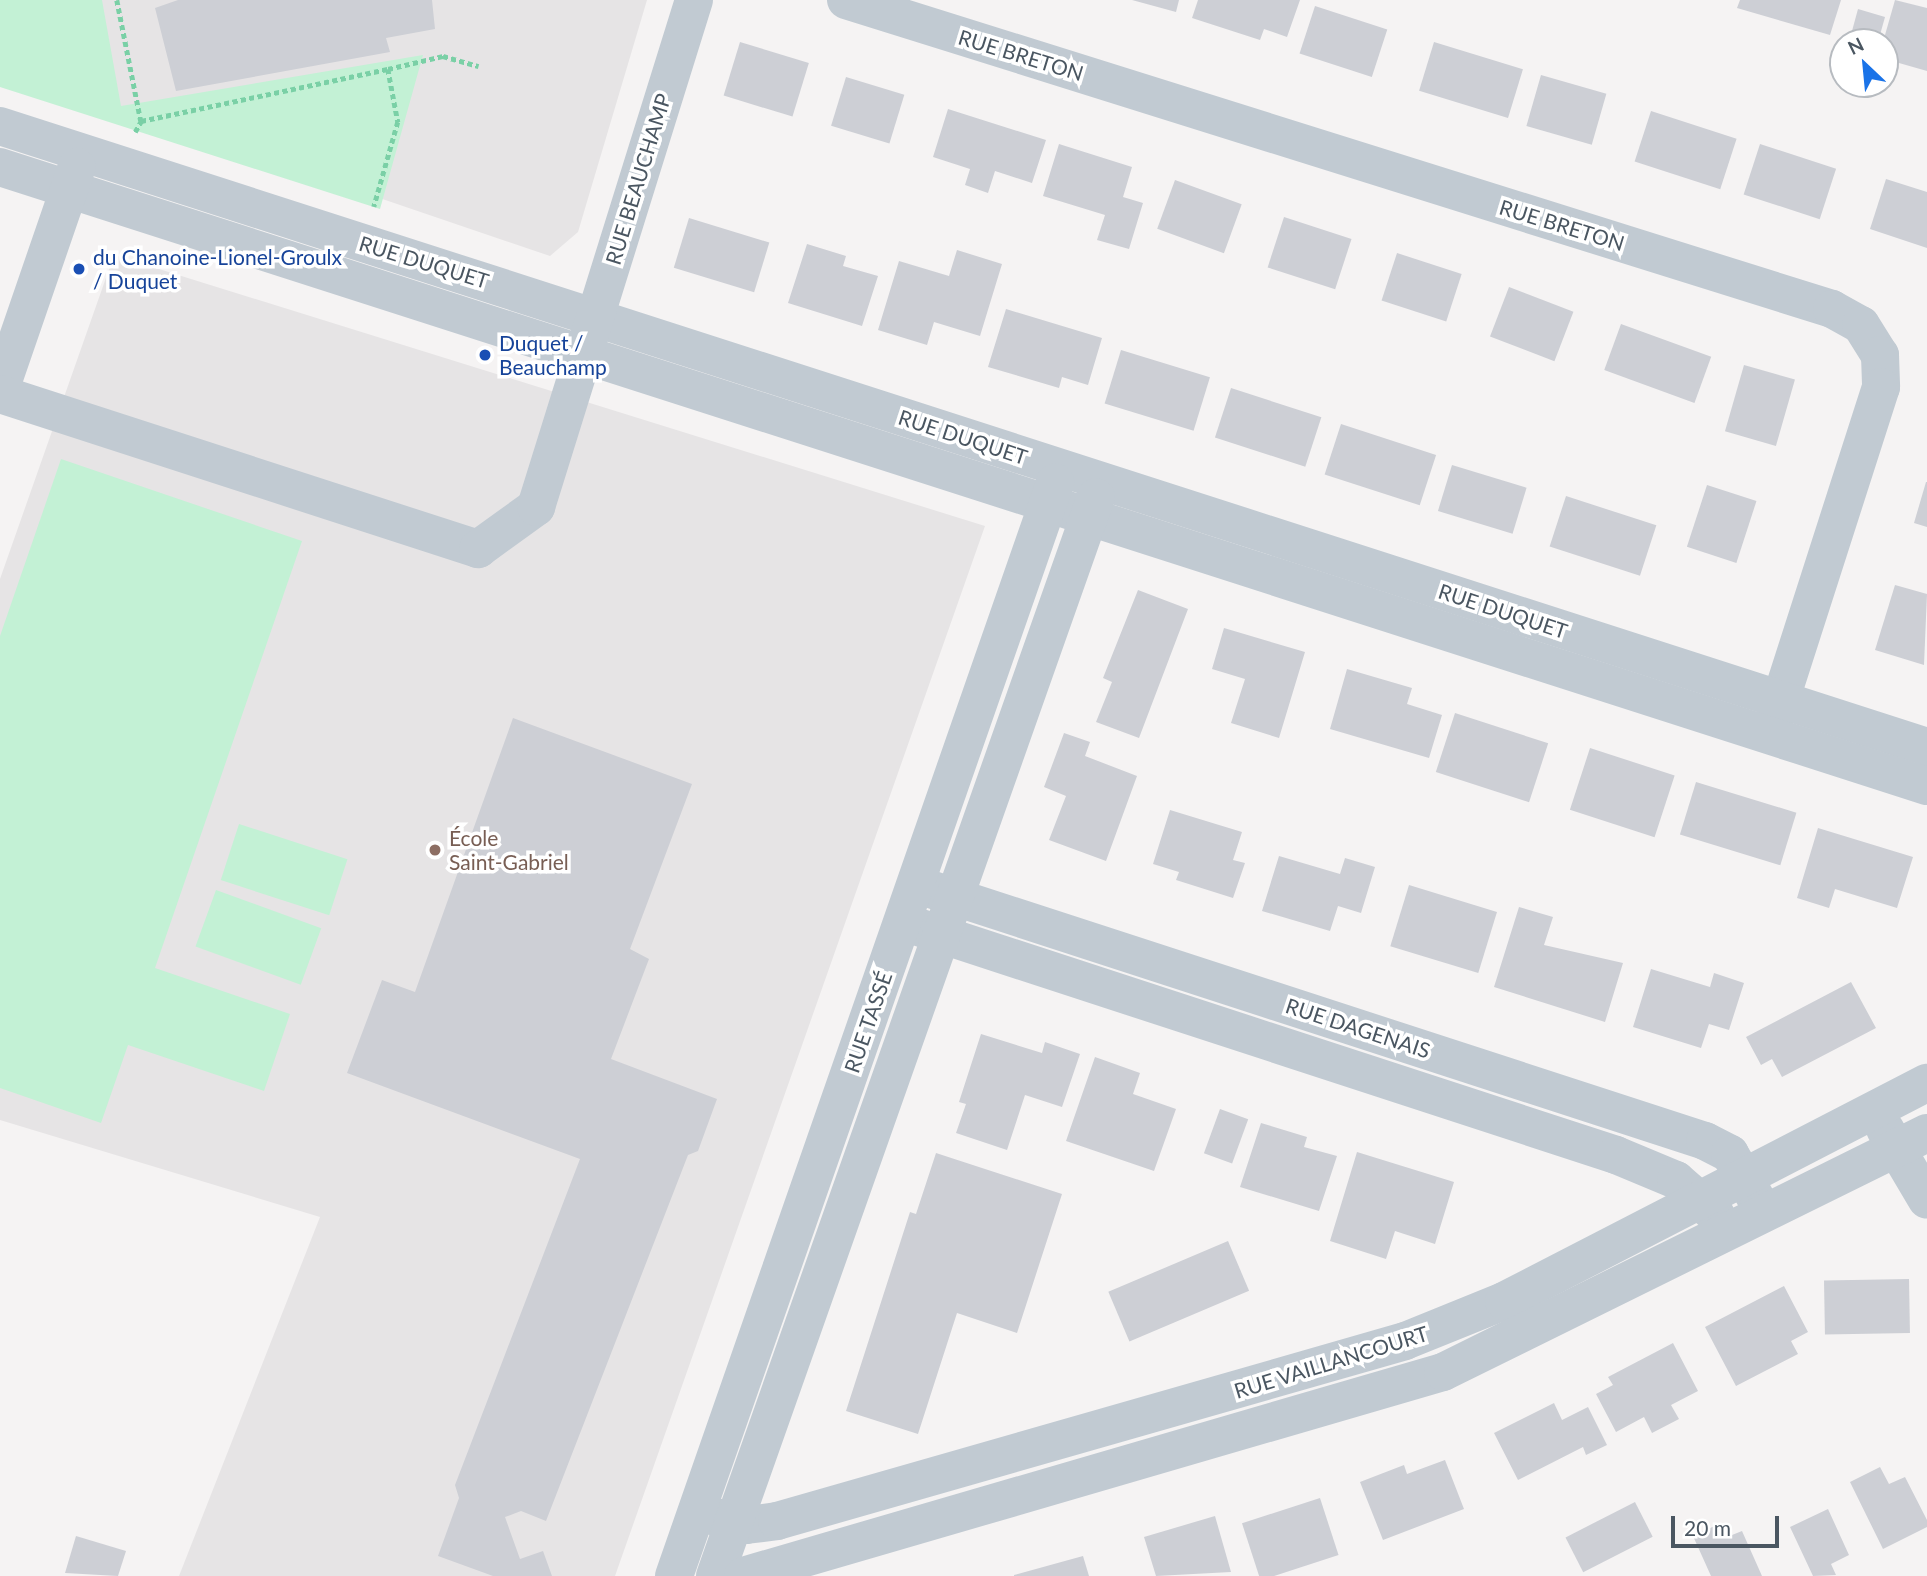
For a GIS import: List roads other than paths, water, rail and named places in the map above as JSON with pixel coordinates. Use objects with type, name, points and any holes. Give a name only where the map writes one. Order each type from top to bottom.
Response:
[{"type":"street","name":"RUE BEAUCHAMP","points":[[0,392],[478,549],[536,508],[579,358],[694,0]]},
{"type":"street","name":"RUE BRETON","points":[[846,0],[1832,309],[1861,325],[1877,344],[1881,387],[1775,718]]},
{"type":"street","name":"RUE DUQUET","points":[[0,126],[1101,481],[1775,718],[1927,786]]},
{"type":"street","points":[[0,392],[83,152]]},
{"type":"street","name":"RUE DUQUET","points":[[0,167],[579,358],[1087,519],[1775,718],[1927,747]]},
{"type":"street","name":"RUE TASSÉ","points":[[695,1574],[697,1513],[1060,468]]},
{"type":"street","name":"RUE TASSÉ","points":[[695,1574],[737,1524],[1101,481]]},
{"type":"street","name":"RUE DAGENAIS","points":[[915,884],[1705,1141],[1730,1154],[1747,1178],[1765,1216]]},
{"type":"street","name":"RUE DAGENAIS","points":[[903,922],[1616,1155],[1676,1180],[1702,1199],[1728,1234]]},
{"type":"street","name":"RUE VAILLANCOURT","points":[[697,1513],[737,1524],[777,1521],[1405,1341],[1504,1301],[1876,1112],[1927,1083]]},
{"type":"street","points":[[1876,1112],[1912,1142],[1927,1200]]},
{"type":"street","name":"RUE VAILLANCOURT","points":[[743,1576],[1443,1372],[1912,1142]]},
{"type":"place","name":"du Chanoine-Lionel-Groulx / Duquet","points":[[79,269]]},
{"type":"place","name":"Duquet / Beauchamp","points":[[485,355]]},
{"type":"place","name":"École Saint-Gabriel","points":[[435,850]]}]
